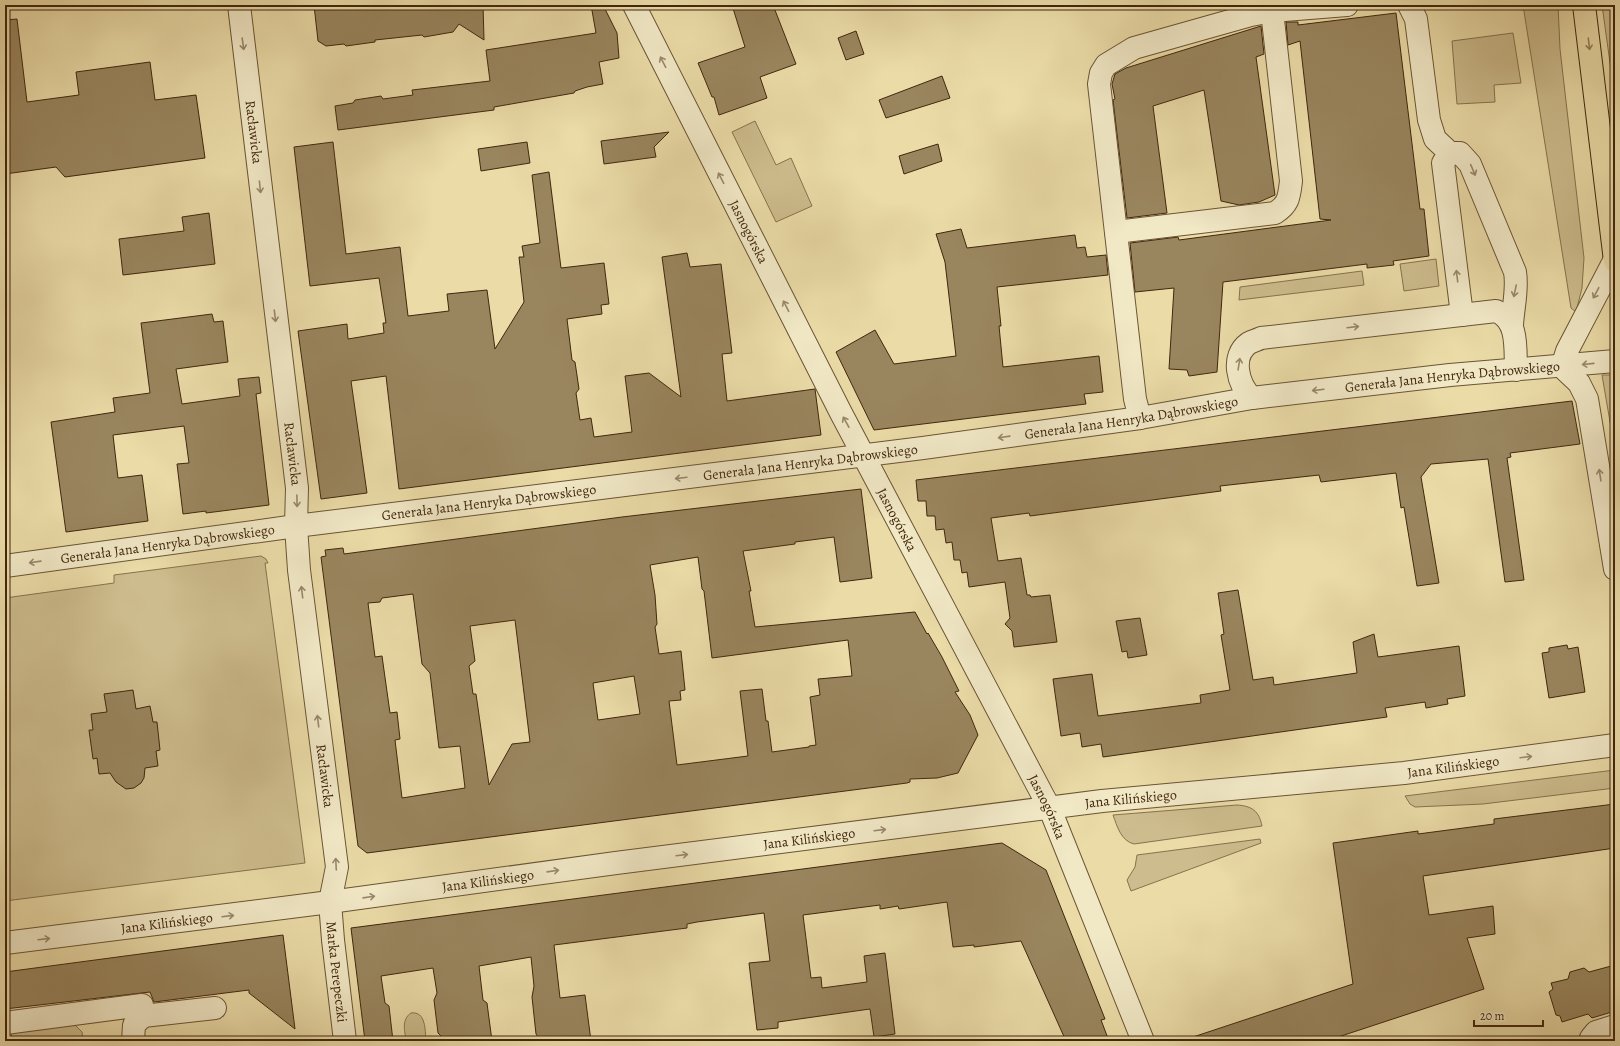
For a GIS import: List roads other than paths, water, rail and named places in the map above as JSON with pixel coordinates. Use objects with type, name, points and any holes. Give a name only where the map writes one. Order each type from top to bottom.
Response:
[{"type":"main road","points":[[1584,5],[1615,260]]},
{"type":"street","name":"Racławicka","points":[[239,5],[296,488],[296,526],[299,570],[337,867],[330,902]]},
{"type":"street","name":"Jasnogórska","points":[[634,5],[816,364],[1050,809],[1143,1041]]},
{"type":"street","points":[[1140,418],[1135,400],[1099,84],[1101,73],[1106,65],[1134,48],[1272,11],[1347,5]]},
{"type":"street","points":[[1409,5],[1416,19],[1429,120],[1435,139],[1450,153],[1460,153],[1470,164],[1515,272],[1517,283],[1513,301],[1512,325],[1516,370]]},
{"type":"street","points":[[1116,232],[1275,213],[1284,207],[1288,198],[1291,181],[1272,11]]},
{"type":"street","points":[[1450,153],[1443,163],[1462,315]]},
{"type":"street","points":[[1615,260],[1567,351],[1562,367],[1579,383],[1587,399],[1615,569]]},
{"type":"street","points":[[1252,398],[1244,391],[1240,381],[1238,371],[1241,351],[1250,343],[1261,338],[1496,311],[1504,314],[1512,325]]},
{"type":"street","name":"Generała Jana Henryka Dąbrowskiego","points":[[5,566],[296,526],[865,456],[1140,418],[1252,398],[1442,376],[1562,367],[1615,361]]},
{"type":"street","name":"Jana Kilińskiego","points":[[5,944],[616,863],[1110,801],[1404,773],[1614,745]]},
{"type":"street","name":"Marka Perepeczki","points":[[330,902],[345,1041]]},
{"type":"street","points":[[5,1023],[142,1005],[144,1016]]},
{"type":"street","points":[[133,1041],[134,1025],[144,1016],[215,1008]]},
{"type":"street","points":[[1592,1041],[1591,1038],[1596,1032],[1615,1026]]}]
